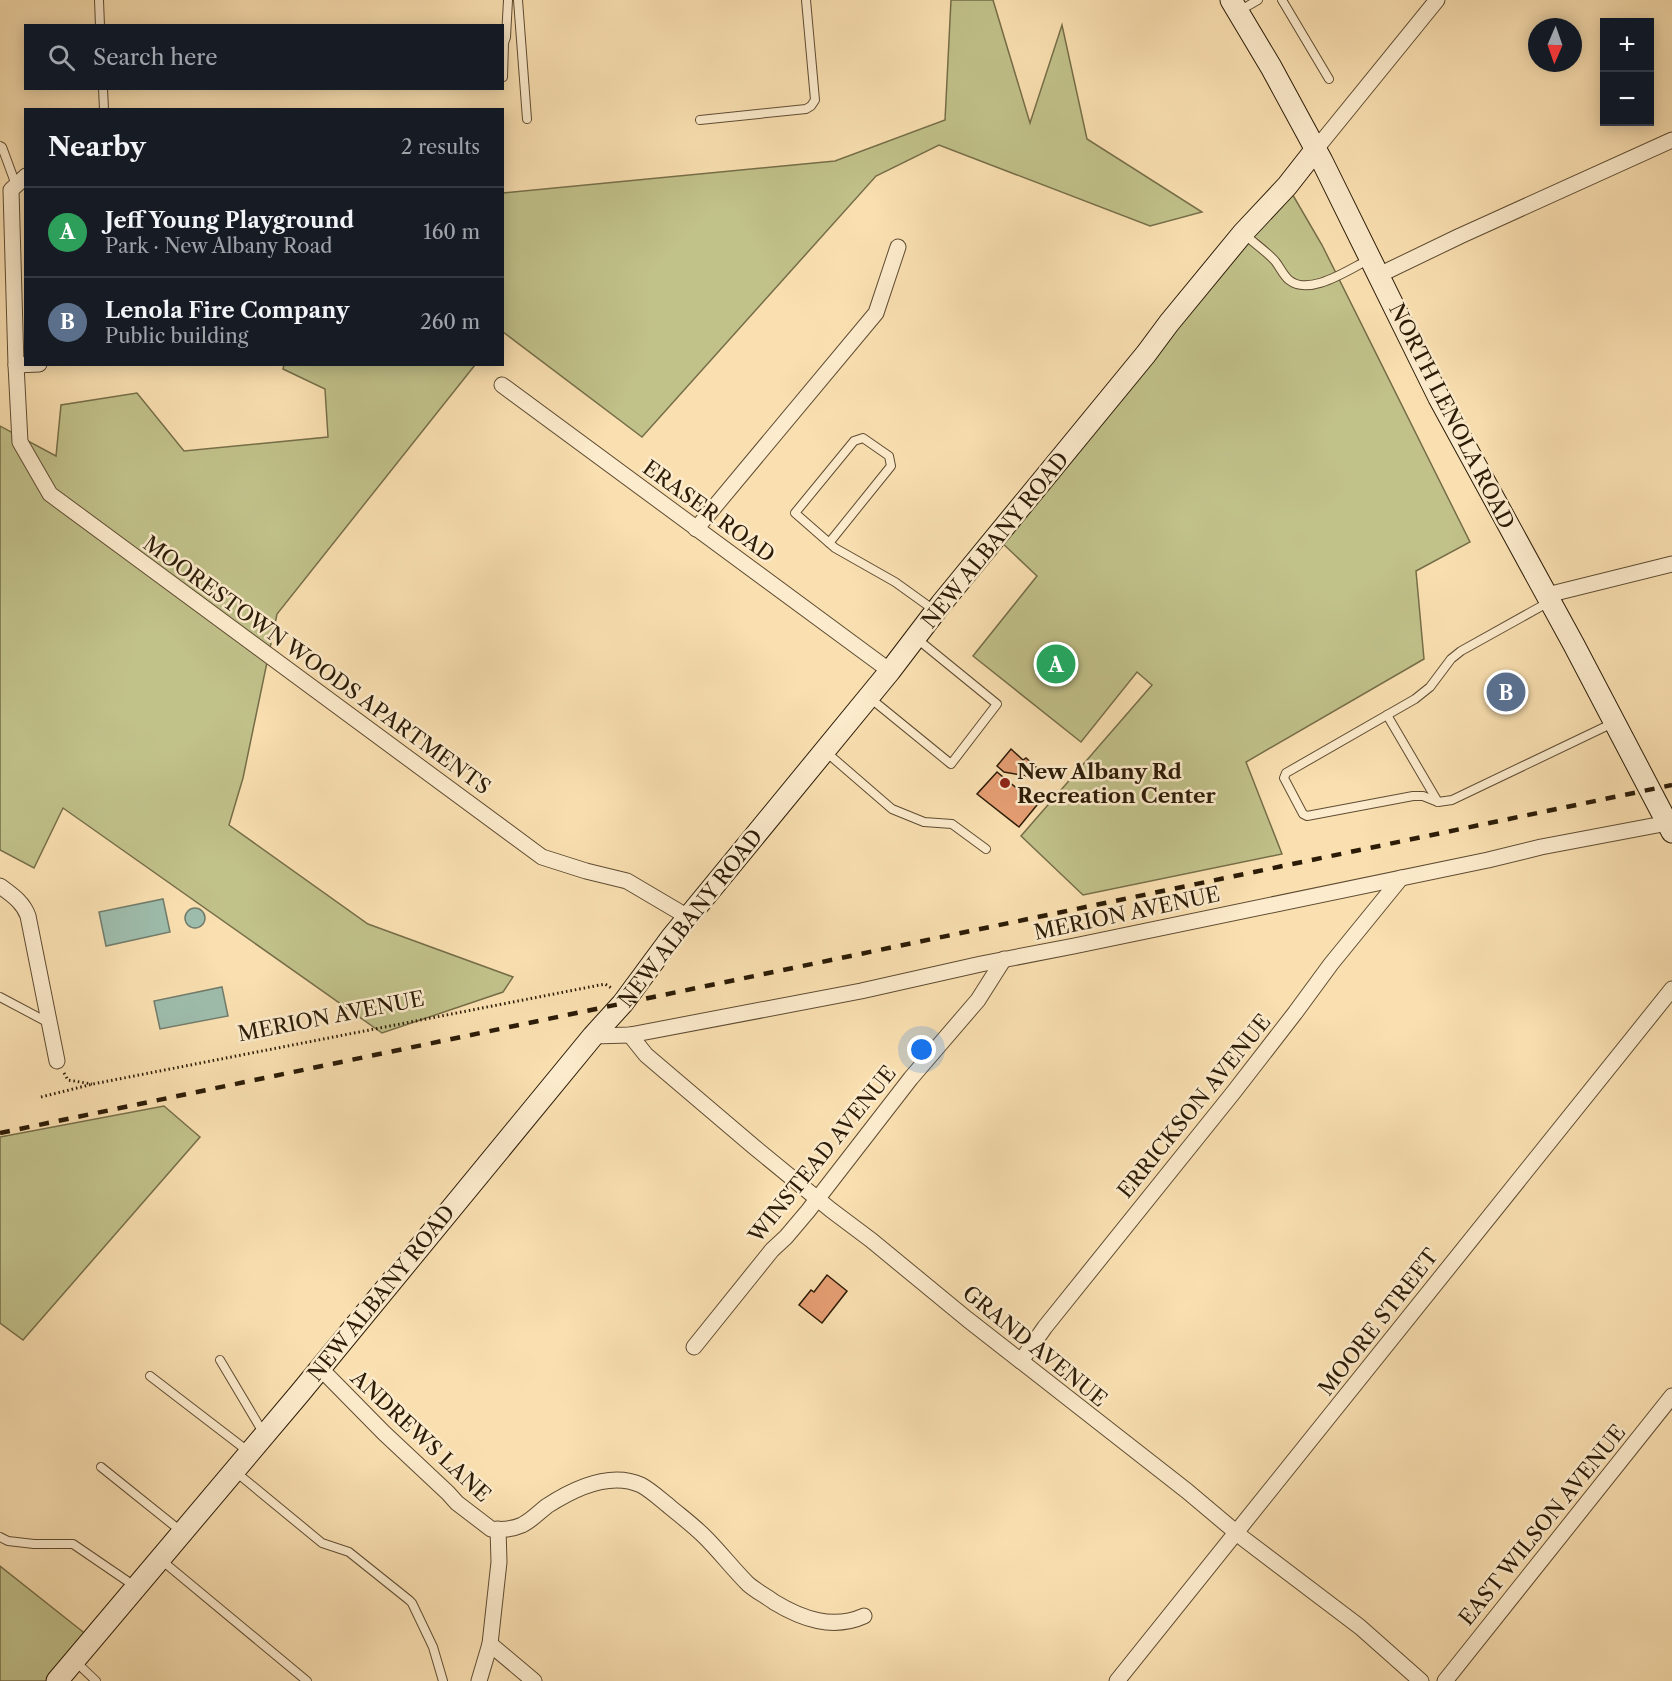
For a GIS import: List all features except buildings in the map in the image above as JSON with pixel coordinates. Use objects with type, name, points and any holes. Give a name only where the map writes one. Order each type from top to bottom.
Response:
[{"type":"main road","name":"NORTH LENOLA ROAD","points":[[1235,6],[1316,149],[1440,398],[1670,828]]},
{"type":"main road","name":"NEW ALBANY ROAD","points":[[57,1681],[265,1435],[627,997],[688,917],[869,697],[936,611],[1243,233],[1287,186],[1316,149]]},
{"type":"street","points":[[1316,149],[1437,0]]},
{"type":"street","points":[[1375,267],[1572,185],[1672,140]]},
{"type":"street","name":"MOORESTOWN WOODS APARTMENTS","points":[[21,181],[10,190],[20,442],[50,494],[542,857],[586,872],[627,881],[688,917]]},
{"type":"street","points":[[696,529],[876,313],[898,247]]},
{"type":"street","points":[[16,365],[24,365]]},
{"type":"street","name":"ERASER ROAD","points":[[502,385],[890,671]]},
{"type":"street","points":[[1548,598],[1672,564]]},
{"type":"street","name":"MERION AVENUE","points":[[593,1036],[630,1035],[861,991],[1541,847],[1670,828]]},
{"type":"street","name":"ERRICKSON AVENUE","points":[[1021,1361],[1051,1319],[1233,1093],[1331,964],[1401,878]]},
{"type":"street","points":[[0,886],[25,907],[28,916],[57,1061]]},
{"type":"street","name":"WINSTEAD AVENUE","points":[[694,1347],[772,1250],[786,1237],[911,1078],[978,1000],[1004,959]]},
{"type":"street","name":"MOORE STREET","points":[[1118,1681],[1672,989]]},
{"type":"street","name":"GRAND AVENUE","points":[[630,1035],[646,1056],[766,1157],[967,1319],[1360,1627],[1421,1681]]},
{"type":"street","name":"ANDREWS LANE","points":[[320,1368],[457,1503],[491,1529],[520,1526],[534,1519],[544,1509],[573,1490],[589,1485],[605,1481],[622,1481],[640,1485],[657,1496],[705,1538],[749,1585],[790,1611],[813,1621],[842,1623],[864,1616]]},
{"type":"street","name":"EAST WILSON AVENUE","points":[[1445,1681],[1672,1396]]},
{"type":"street","points":[[479,1681],[490,1644],[499,1563],[498,1529]]},
{"type":"street","points":[[490,1644],[534,1681]]},
{"type":"lane","points":[[99,0],[100,24]]},
{"type":"lane","points":[[504,77],[508,0]]},
{"type":"lane","points":[[519,0],[527,119]]},
{"type":"lane","points":[[700,120],[806,109],[811,106],[814,100],[806,0]]},
{"type":"lane","points":[[1235,6],[1258,0]]},
{"type":"lane","points":[[1282,0],[1329,80]]},
{"type":"lane","points":[[103,90],[104,108]]},
{"type":"lane","points":[[0,146],[21,181]]},
{"type":"lane","points":[[1243,233],[1266,252],[1290,281],[1301,285],[1313,286],[1375,267]]},
{"type":"lane","points":[[829,543],[891,466],[889,456],[863,438],[854,441],[795,513],[829,543],[835,548],[895,582],[936,611]]},
{"type":"lane","points":[[1548,598],[1461,651],[1451,659],[1430,687],[1415,699],[1286,774],[1284,778],[1303,814],[1307,816],[1413,796],[1423,796],[1438,802],[1452,800],[1615,722]]},
{"type":"lane","points":[[869,697],[951,764],[997,705],[915,638]]},
{"type":"lane","points":[[1387,715],[1438,802]]},
{"type":"lane","points":[[825,751],[892,809],[924,822],[952,824],[986,849]]},
{"type":"lane","points":[[0,997],[49,1023]]},
{"type":"lane","points":[[220,1360],[265,1435]]},
{"type":"lane","points":[[150,1376],[250,1453]]},
{"type":"lane","points":[[101,1467],[183,1533]]},
{"type":"lane","points":[[235,1471],[322,1543],[349,1551],[412,1603],[433,1647],[443,1681]]},
{"type":"lane","points":[[0,1537],[8,1541],[34,1544],[73,1544],[137,1588]]},
{"type":"lane","points":[[160,1559],[307,1681]]},
{"type":"lane","points":[[75,1662],[96,1681]]},
{"type":"path","name":"MERION AVENUE","points":[[41,1097],[93,1084],[604,984],[627,997]]},
{"type":"path","points":[[57,1061],[68,1080],[93,1084]]},
{"type":"green space","points":[[951,0],[993,0],[1030,123],[1062,25],[1087,139],[1202,212],[1150,226],[939,145],[876,176],[642,437],[504,333],[504,193],[835,161],[945,120]]},
{"type":"green space","points":[[1287,185],[1322,245],[1470,542],[1416,571],[1424,659],[1246,762],[1282,854],[1083,895],[1021,836],[1152,685],[1137,672],[1081,742],[973,656],[1037,576],[999,540]]},
{"type":"green space","points":[[284,366],[474,366],[277,614],[243,778],[229,825],[368,924],[513,977],[503,992],[382,1033],[63,808],[34,868],[0,850],[0,426],[56,456],[61,405],[137,393],[184,451],[328,437],[325,389],[283,369]]},
{"type":"green space","points":[[164,1106],[200,1137],[23,1340],[0,1323],[0,1137]]},
{"type":"green space","points":[[0,1566],[92,1639],[57,1681],[0,1681]]},
{"type":"shaded area","points":[[163,899],[170,932],[106,946],[99,912]]},
{"type":"shaded area","points":[[195,908],[202,911],[205,918],[202,925],[195,928],[188,925],[185,918],[188,911]]},
{"type":"shaded area","points":[[222,987],[228,1016],[160,1029],[154,1001]]},
{"type":"railway","points":[[0,1133],[1672,785]]},
{"type":"place","name":"Jeff Young Playground","points":[[1056,664]]},
{"type":"place","name":"Lenola Fire Company","points":[[1506,692]]},
{"type":"place","name":"New Albany Rd Recreation Center","points":[[1005,783]]}]
